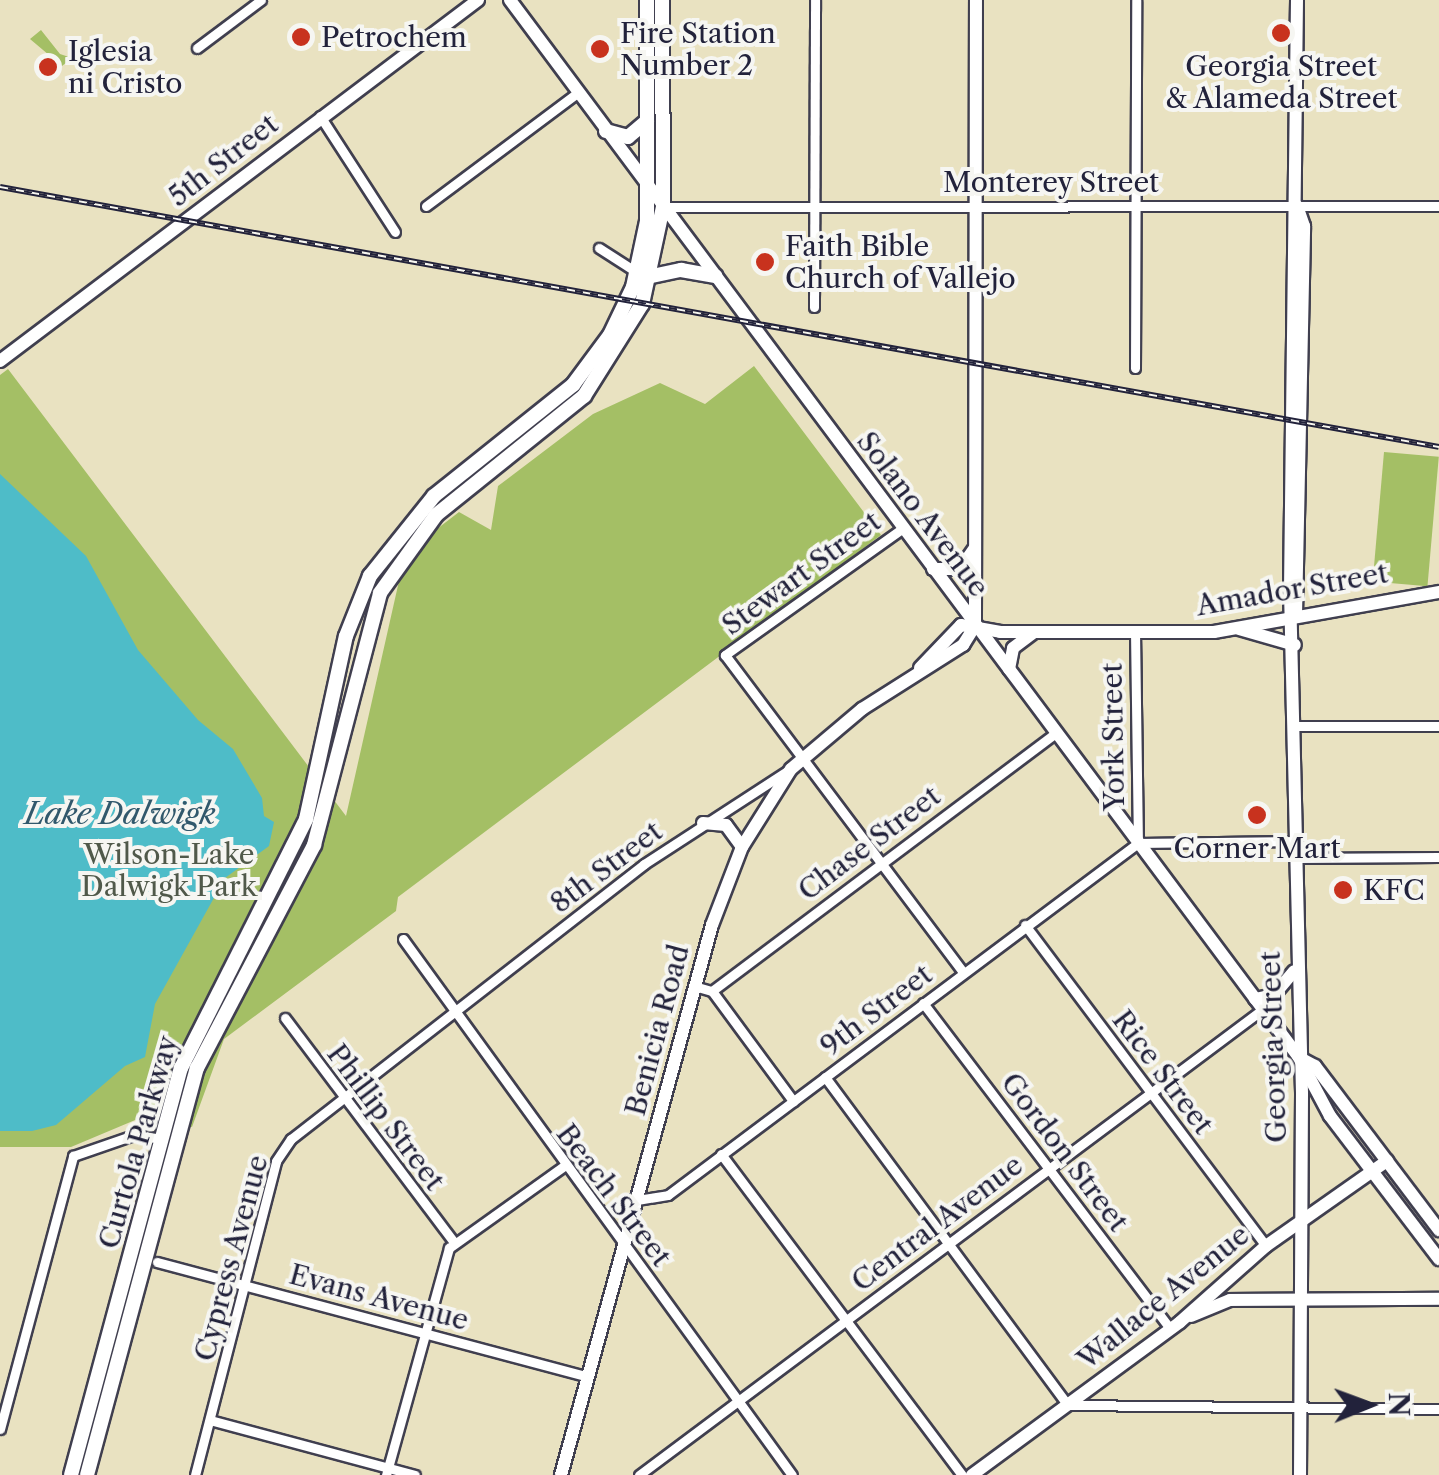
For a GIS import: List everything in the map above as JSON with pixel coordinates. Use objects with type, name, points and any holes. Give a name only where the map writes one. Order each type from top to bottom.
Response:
[{"type":"main road","name":"5th Street","points":[[0,361],[478,0]]},
{"type":"main road","name":"Solano Avenue","points":[[510,0],[1298,1056],[1330,1116],[1439,1260]]},
{"type":"main road","name":"Curtola Parkway","points":[[71,1475],[163,1139],[203,1015],[306,819],[346,636],[377,564],[434,496],[572,385],[610,335],[645,274],[648,0]]},
{"type":"main road","name":"Curtola Parkway","points":[[86,1475],[202,1056],[325,817],[366,629],[386,581],[436,515],[584,396],[624,341],[663,207],[662,0]]},
{"type":"main road","points":[[975,626],[976,0]]},
{"type":"main road","name":"Georgia Street","points":[[1297,0],[1296,205],[1290,248],[1296,968],[1302,1136],[1300,1475]]},
{"type":"main road","points":[[606,130],[628,137],[647,120]]},
{"type":"main road","points":[[645,274],[681,270],[715,276]]},
{"type":"main road","points":[[933,568],[963,568],[976,547]]},
{"type":"main road","name":"Amador Street","points":[[975,626],[1039,630],[1239,629],[1439,592]]},
{"type":"main road","name":"Benicia Road","points":[[561,1475],[694,986],[742,848],[791,769],[802,758],[919,668],[963,645],[975,626]]},
{"type":"main road","points":[[1239,629],[1296,645]]},
{"type":"main road","points":[[1008,669],[1012,648],[1039,630]]},
{"type":"main road","points":[[703,822],[726,825],[742,848]]},
{"type":"main road","points":[[1259,1004],[1274,995],[1296,968]]},
{"type":"main road","name":"Solano Avenue","points":[[1298,1056],[1315,1066],[1439,1230]]},
{"type":"main road","points":[[1302,1136],[1312,1121],[1330,1116]]},
{"type":"main road","points":[[163,1139],[170,1170]]},
{"type":"main road","name":"Wallace Avenue","points":[[972,1475],[1175,1326],[1266,1246],[1387,1160]]},
{"type":"main road","points":[[1231,1273],[1232,1287],[1244,1299]]},
{"type":"main road","points":[[1175,1326],[1218,1303],[1244,1299],[1439,1299]]},
{"type":"street","points":[[198,48],[261,0]]},
{"type":"street","points":[[814,307],[815,0]]},
{"type":"street","points":[[1135,368],[1136,0]]},
{"type":"street","points":[[426,206],[577,93]]},
{"type":"street","points":[[320,116],[395,232]]},
{"type":"street","name":"Monterey Street","points":[[663,207],[1439,206]]},
{"type":"street","points":[[599,248],[645,274]]},
{"type":"street","name":"Stewart Street","points":[[802,758],[725,655],[903,528]]},
{"type":"street","name":"York Street","points":[[1135,631],[1138,843]]},
{"type":"street","points":[[1296,726],[1439,726]]},
{"type":"street","name":"Chase Street","points":[[712,991],[1056,733]]},
{"type":"street","points":[[802,758],[963,972]]},
{"type":"street","name":"8th Street","points":[[457,1013],[703,822],[791,769]]},
{"type":"street","points":[[1138,843],[1296,842]]},
{"type":"street","name":"9th Street","points":[[636,1200],[668,1195],[1138,843]]},
{"type":"street","points":[[1296,858],[1439,857]]},
{"type":"street","name":"Rice Street","points":[[1025,925],[1266,1246]]},
{"type":"street","name":"Beach Street","points":[[403,939],[564,1166],[792,1475]]},
{"type":"street","points":[[694,986],[712,991],[793,1101]]},
{"type":"street","name":"Gordon Street","points":[[923,1002],[1048,1168],[1175,1326]]},
{"type":"street","name":"Central Avenue","points":[[640,1475],[1150,1093],[1259,1004]]},
{"type":"street","name":"Cypress Avenue","points":[[195,1475],[276,1161],[291,1139],[457,1013]]},
{"type":"street","name":"Phillip Street","points":[[285,1018],[342,1099],[454,1242]]},
{"type":"street","points":[[825,1076],[1068,1405],[1300,1410],[1439,1408]]},
{"type":"street","points":[[0,1429],[74,1156],[134,1135],[163,1139]]},
{"type":"street","points":[[721,1154],[962,1475]]},
{"type":"street","points":[[387,1471],[454,1242],[564,1166]]},
{"type":"street","name":"Evans Avenue","points":[[158,1262],[588,1377]]},
{"type":"street","points":[[210,1420],[387,1471],[415,1475]]},
{"type":"green space","points":[[41,30],[60,54],[72,58],[62,66],[30,39]]},
{"type":"green space","name":"Wilson-Lake Dalwigk Park","points":[[754,366],[881,535],[398,897],[396,911],[224,1039],[192,1127],[140,1118],[71,1147],[0,1147],[0,375],[8,369],[346,816],[399,581],[437,529],[459,512],[491,530],[498,486],[593,414],[660,383],[705,404]]},
{"type":"green space","points":[[1384,452],[1439,457],[1427,586],[1373,582]]},
{"type":"water","name":"Lake Dalwigk","points":[[0,474],[86,556],[138,650],[198,720],[233,749],[262,798],[264,816],[274,822],[269,846],[225,878],[155,1004],[145,1057],[125,1066],[56,1125],[32,1131],[0,1131]]},
{"type":"railway","points":[[0,187],[1439,447]]},
{"type":"place","name":"Georgia Street & Alameda Street","points":[[1281,33]]},
{"type":"place","name":"Petrochem","points":[[301,37]]},
{"type":"place","name":"Fire Station Number 2","points":[[600,49]]},
{"type":"place","name":"Iglesia ni Cristo","points":[[48,67]]},
{"type":"place","name":"Faith Bible Church of Vallejo","points":[[765,262]]},
{"type":"place","name":"Corner Mart","points":[[1257,815]]},
{"type":"place","name":"KFC","points":[[1343,890]]}]
